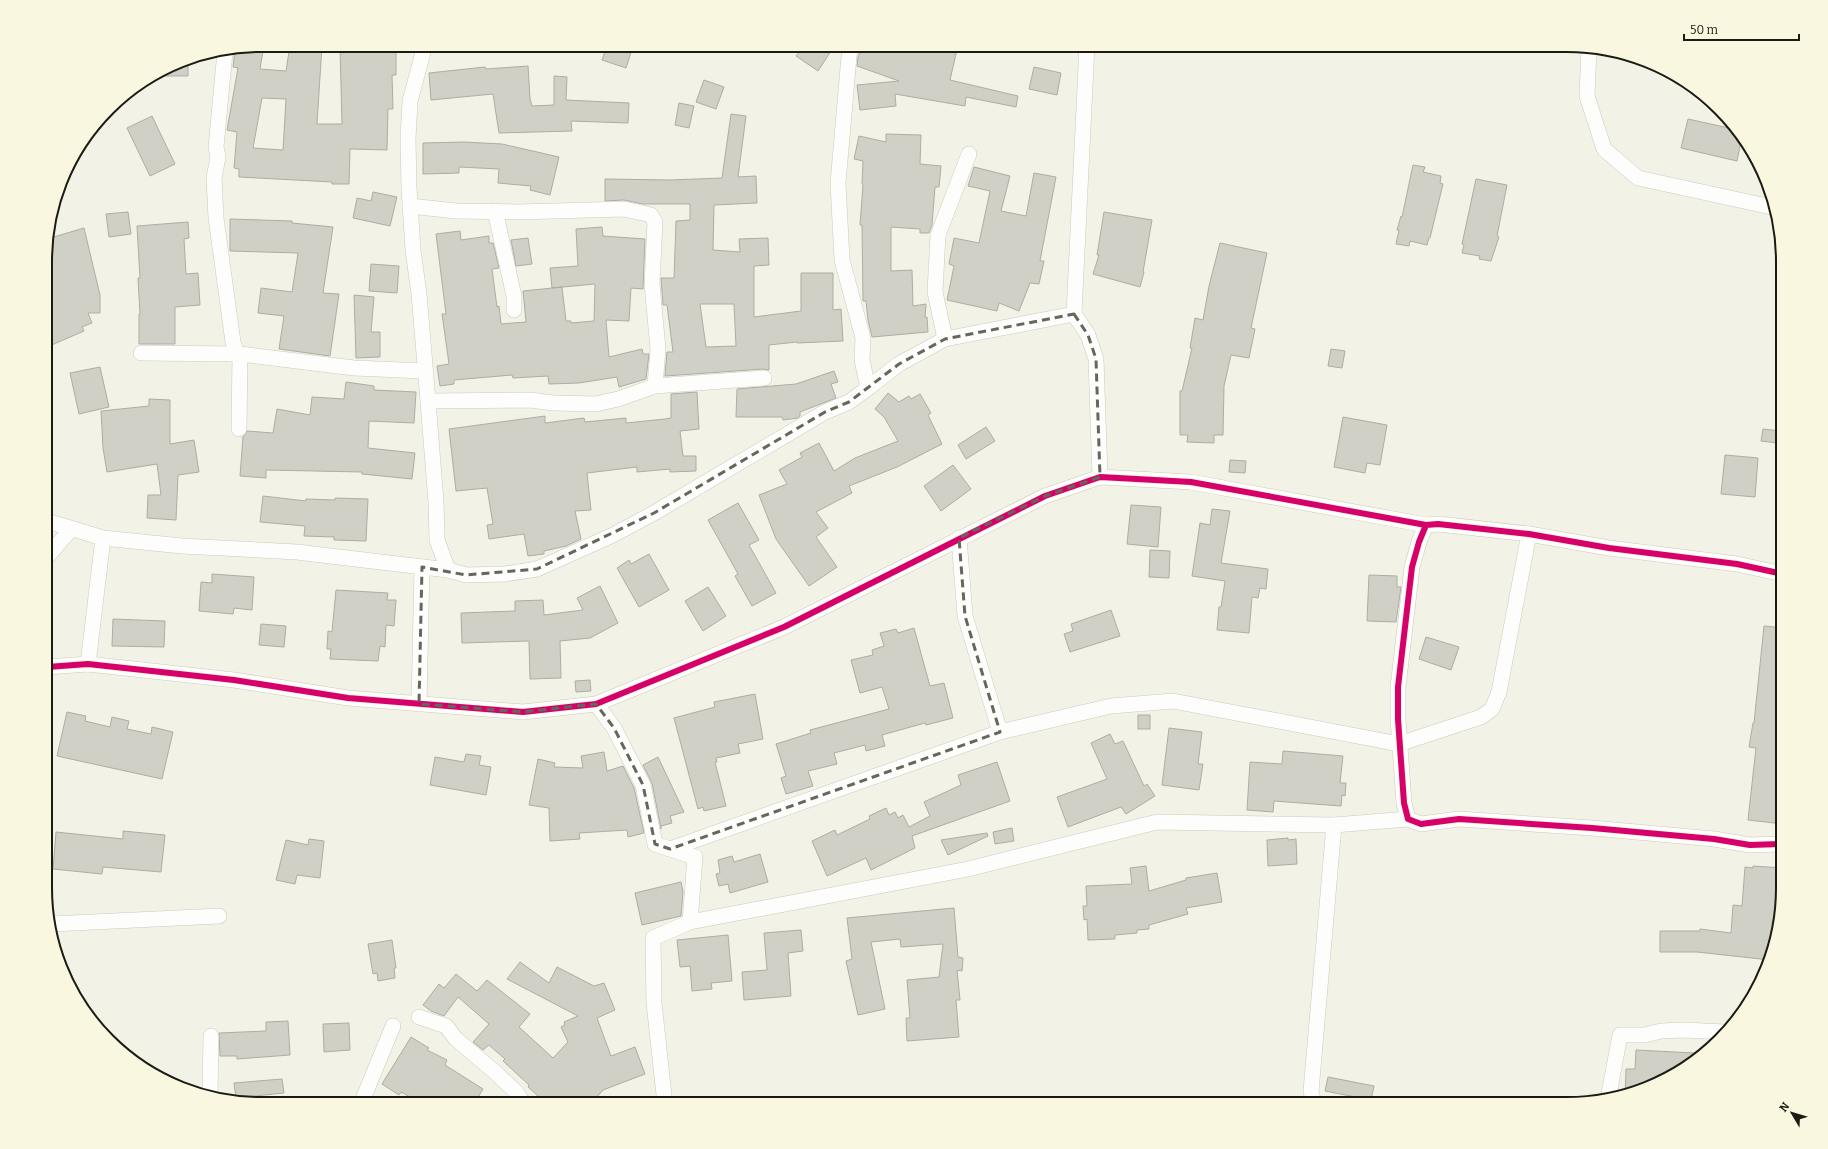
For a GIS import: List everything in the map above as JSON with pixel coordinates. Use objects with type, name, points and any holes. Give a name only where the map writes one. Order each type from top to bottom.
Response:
[{"type":"street","points":[[423,52],[410,101],[408,139],[410,206],[428,401],[436,502],[437,540],[448,570]]},
{"type":"street","points":[[849,52],[838,183],[842,260],[863,338],[862,360],[868,388]]},
{"type":"street","points":[[1087,52],[1074,314],[1088,335],[1096,359],[1100,477]]},
{"type":"street","points":[[1589,53],[1587,96],[1604,150],[1638,178],[1769,206]]},
{"type":"street","points":[[225,55],[216,147],[218,157],[214,178],[216,218],[233,342],[236,350],[240,354],[239,429]]},
{"type":"street","points":[[946,339],[935,292],[938,235],[969,154]]},
{"type":"street","points":[[410,206],[456,211],[559,211],[624,209],[651,215],[655,222],[652,284],[658,349],[655,386]]},
{"type":"street","points":[[495,211],[514,296],[514,310]]},
{"type":"street","points":[[52,523],[103,538],[182,546],[297,552],[448,570],[466,575],[505,574],[537,569],[613,535],[654,513],[825,412],[849,402],[899,364],[946,339],[1074,314]]},
{"type":"street","points":[[141,353],[240,354],[354,368],[425,371]]},
{"type":"street","points":[[428,401],[530,400],[554,403],[596,404],[618,399],[655,386],[764,378]]},
{"type":"street","points":[[52,667],[88,664],[234,680],[348,698],[523,712],[596,704],[784,627],[1045,496],[1100,477],[1191,482],[1426,525],[1438,524],[1529,534],[1609,548],[1737,564],[1776,573]]},
{"type":"street","points":[[1408,819],[1404,803],[1399,744],[1398,687],[1412,567],[1419,542],[1426,525]]},
{"type":"street","points":[[52,551],[71,529]]},
{"type":"street","points":[[670,849],[1000,732],[1111,706],[1173,701],[1399,744],[1481,718],[1492,709],[1499,692],[1529,534]]},
{"type":"street","points":[[88,664],[103,538]]},
{"type":"street","points":[[959,538],[965,616],[1000,732]]},
{"type":"street","points":[[419,704],[422,567]]},
{"type":"street","points":[[596,704],[614,728],[643,785],[655,844],[695,857],[690,922]]},
{"type":"street","points":[[664,1097],[654,1003],[653,938],[690,922],[968,869],[1158,822],[1334,825],[1408,819],[1421,824],[1459,819],[1592,828],[1714,839],[1750,845],[1776,844]]},
{"type":"street","points":[[1312,1097],[1311,1091],[1334,825]]},
{"type":"street","points":[[55,924],[219,916]]},
{"type":"street","points":[[419,1017],[446,1026],[456,1039],[496,1073],[519,1097]]},
{"type":"street","points":[[369,1097],[393,1026]]},
{"type":"street","points":[[1609,1093],[1620,1035],[1645,1035],[1661,1031],[1683,1030],[1719,1032]]},
{"type":"street","points":[[210,1091],[211,1036]]},
{"type":"highlighted area","points":[[1074,314],[1088,335],[1096,359],[1100,477],[1045,496],[959,538],[965,616],[1000,732],[670,849],[655,844],[643,785],[614,728],[596,704],[523,712],[419,704],[422,567],[466,575],[537,569],[654,513],[825,412],[849,402],[899,364],[945,339]]},
{"type":"building","points":[[263,52],[260,69],[286,71],[289,52],[322,52],[317,124],[342,124],[340,52],[396,52],[396,75],[392,75],[393,109],[388,109],[387,150],[350,149],[349,184],[239,177],[239,169],[234,168],[237,132],[227,130],[238,68],[233,67],[235,54]],"holes":[[[262,98],[286,99],[283,150],[253,148]]]},
{"type":"building","points":[[605,52],[631,52],[626,68],[602,60]]},
{"type":"building","points":[[799,52],[830,52],[818,71],[796,56]]},
{"type":"building","points":[[860,52],[956,52],[950,80],[1018,96],[1016,107],[966,97],[965,106],[895,94],[896,106],[860,110],[857,85],[899,81],[857,66]]},
{"type":"building","points":[[188,65],[188,76],[165,76]]},
{"type":"building","points":[[528,66],[530,99],[532,106],[554,105],[554,76],[567,77],[566,100],[629,103],[628,123],[571,121],[572,131],[499,133],[493,94],[431,100],[429,73],[485,67],[486,69]]},
{"type":"building","points":[[1034,67],[1061,73],[1057,95],[1029,89]]},
{"type":"building","points":[[704,80],[724,87],[716,109],[696,102]]},
{"type":"building","points":[[679,103],[694,106],[689,128],[675,125]]},
{"type":"building","points":[[731,114],[746,116],[738,177],[756,176],[757,203],[714,205],[713,250],[740,252],[739,239],[768,238],[769,265],[754,266],[754,317],[801,311],[801,273],[833,273],[833,310],[841,309],[843,341],[797,342],[769,345],[769,370],[763,369],[665,376],[667,352],[673,352],[667,305],[663,305],[661,278],[674,278],[676,221],[690,220],[690,204],[643,204],[624,200],[605,201],[605,179],[670,180],[722,178]],"holes":[[[700,304],[734,304],[736,346],[706,347]]]},
{"type":"building","points":[[152,116],[175,164],[150,176],[127,128]]},
{"type":"building","points":[[1688,119],[1728,128],[1740,144],[1737,161],[1681,148]]},
{"type":"building","points":[[886,134],[921,135],[920,164],[941,166],[939,187],[935,187],[932,225],[929,233],[920,233],[920,229],[891,227],[891,271],[912,270],[913,306],[926,304],[925,317],[927,317],[928,332],[872,337],[866,301],[863,301],[862,225],[860,225],[863,161],[854,159],[859,136],[886,142]]},
{"type":"building","points":[[464,142],[502,144],[559,157],[550,195],[530,190],[531,186],[498,183],[499,169],[459,167],[459,173],[423,174],[423,143]]},
{"type":"building","points":[[1413,165],[1425,167],[1423,172],[1441,176],[1440,183],[1443,184],[1427,245],[1410,241],[1409,246],[1396,244],[1399,230],[1397,230],[1401,216],[1402,217]]},
{"type":"building","points":[[974,167],[1010,176],[1001,211],[1026,216],[1034,173],[1056,177],[1040,261],[1044,261],[1039,284],[1030,283],[1019,311],[999,303],[997,311],[947,300],[954,266],[949,264],[954,238],[979,243],[990,191],[968,186]]},
{"type":"building","points":[[1476,179],[1507,185],[1497,236],[1499,237],[1491,261],[1479,259],[1480,256],[1462,253],[1464,245],[1462,244]]},
{"type":"building","points":[[373,192],[397,197],[390,226],[353,218],[357,198],[371,201]]},
{"type":"building","points":[[128,212],[131,234],[109,237],[106,214]]},
{"type":"building","points":[[1104,212],[1152,220],[1144,272],[1140,287],[1093,274],[1099,255],[1097,255]]},
{"type":"building","points":[[230,219],[292,221],[292,223],[333,227],[323,293],[339,294],[330,356],[279,349],[284,316],[258,313],[261,288],[292,292],[298,253],[230,251]]},
{"type":"building","points":[[188,222],[189,238],[184,239],[186,274],[198,273],[200,305],[175,307],[175,344],[139,344],[140,314],[138,278],[140,278],[137,226]]},
{"type":"building","points":[[602,227],[603,236],[645,239],[643,289],[631,288],[629,321],[606,320],[609,357],[642,349],[643,354],[649,354],[646,379],[619,387],[617,377],[579,383],[549,384],[548,376],[513,378],[512,375],[454,380],[454,384],[440,386],[437,366],[449,364],[442,314],[446,314],[436,234],[460,231],[461,240],[489,236],[489,243],[493,243],[499,268],[492,269],[497,307],[499,306],[501,324],[526,322],[523,291],[555,288],[552,288],[550,268],[578,266],[576,229]],"holes":[[[595,284],[594,321],[571,323],[571,321],[566,321],[562,287]]]},
{"type":"building","points":[[84,228],[100,295],[100,313],[88,313],[92,323],[82,327],[84,331],[52,345],[52,247],[54,237]]},
{"type":"building","points":[[528,238],[532,264],[516,266],[511,240]]},
{"type":"building","points":[[1220,243],[1267,253],[1251,328],[1255,329],[1249,358],[1231,355],[1224,386],[1223,435],[1214,435],[1214,443],[1187,442],[1188,435],[1180,435],[1180,391],[1182,391],[1192,348],[1190,348],[1195,318],[1203,320],[1209,286]]},
{"type":"building","points":[[371,264],[399,266],[397,293],[369,291]]},
{"type":"building","points":[[354,295],[374,297],[371,332],[380,332],[380,357],[356,358]]},
{"type":"building","points":[[1331,349],[1345,351],[1342,368],[1328,366]]},
{"type":"building","points":[[100,367],[109,407],[79,414],[70,373]]},
{"type":"building","points":[[834,371],[838,382],[831,384],[836,398],[800,412],[800,416],[798,418],[783,420],[782,417],[736,417],[737,389],[796,384]]},
{"type":"building","points":[[346,382],[374,386],[374,390],[416,392],[414,423],[369,421],[368,448],[415,453],[412,479],[362,474],[362,472],[266,470],[266,478],[240,476],[243,437],[247,431],[273,433],[277,409],[310,415],[312,397],[344,399]]},
{"type":"building","points":[[697,392],[699,429],[680,431],[683,456],[696,456],[696,471],[670,472],[670,469],[637,472],[637,467],[587,473],[591,510],[575,511],[581,539],[566,546],[544,551],[544,554],[528,556],[524,534],[489,539],[487,525],[493,524],[487,488],[456,491],[449,429],[545,416],[545,423],[584,418],[585,422],[626,418],[626,423],[665,419],[671,418],[671,394]]},
{"type":"building","points":[[888,393],[899,402],[909,396],[911,399],[920,394],[931,413],[928,415],[942,444],[897,467],[849,486],[852,493],[816,512],[828,528],[816,537],[837,567],[809,586],[776,539],[759,495],[787,484],[779,470],[802,457],[800,453],[819,443],[834,471],[855,458],[898,441],[884,417],[875,409]]},
{"type":"building","points":[[149,399],[170,400],[170,444],[194,440],[199,472],[178,475],[176,520],[147,518],[148,495],[161,495],[157,464],[107,472],[103,448],[101,411],[149,406]]},
{"type":"building","points":[[1343,417],[1387,425],[1380,465],[1367,463],[1365,473],[1334,467]]},
{"type":"building","points":[[986,427],[995,441],[966,459],[958,445]]},
{"type":"building","points":[[1763,429],[1776,431],[1776,443],[1761,441]]},
{"type":"building","points":[[1725,455],[1758,458],[1755,497],[1721,494]]},
{"type":"building","points":[[1230,460],[1246,461],[1245,473],[1229,472]]},
{"type":"building","points":[[953,465],[971,489],[941,511],[924,486]]},
{"type":"building","points":[[263,496],[306,501],[306,499],[335,500],[335,498],[368,499],[366,541],[334,540],[334,537],[304,536],[305,526],[260,522]]},
{"type":"building","points":[[738,503],[759,540],[749,545],[776,593],[752,606],[735,576],[738,574],[708,520]]},
{"type":"building","points":[[1131,505],[1161,507],[1158,547],[1127,544]]},
{"type":"building","points":[[1212,509],[1230,511],[1221,563],[1268,569],[1266,589],[1260,588],[1258,598],[1252,597],[1249,633],[1217,630],[1219,607],[1221,607],[1225,581],[1192,576],[1200,523],[1210,525]]},
{"type":"building","points":[[1150,550],[1170,551],[1169,578],[1149,577]]},
{"type":"building","points":[[649,554],[669,590],[639,607],[617,568],[629,560],[631,564]]},
{"type":"building","points":[[212,574],[254,577],[252,610],[234,608],[233,614],[199,611],[201,582],[212,583]]},
{"type":"building","points":[[1369,575],[1397,576],[1397,587],[1401,587],[1396,622],[1367,621]]},
{"type":"building","points":[[600,586],[618,623],[590,638],[560,641],[561,678],[530,679],[529,641],[462,643],[461,613],[515,611],[515,601],[543,600],[544,615],[583,610],[577,598]]},
{"type":"building","points":[[708,587],[726,616],[703,631],[685,601]]},
{"type":"building","points":[[336,590],[388,593],[387,600],[396,600],[394,626],[386,625],[385,647],[380,646],[378,661],[330,659],[331,649],[327,649],[328,631],[332,632]]},
{"type":"building","points":[[1111,610],[1120,636],[1070,652],[1064,634],[1073,631],[1071,624]]},
{"type":"building","points":[[113,619],[165,621],[164,647],[112,646]]},
{"type":"building","points":[[261,624],[286,626],[284,647],[259,645]]},
{"type":"building","points":[[1764,626],[1776,627],[1776,823],[1748,820],[1756,748],[1749,747],[1754,723]]},
{"type":"building","points":[[914,628],[930,686],[944,683],[953,718],[926,725],[925,723],[882,735],[885,746],[866,751],[865,745],[834,753],[837,764],[808,771],[813,786],[786,794],[781,778],[786,776],[776,744],[811,733],[810,730],[889,709],[882,687],[860,693],[851,660],[873,655],[872,650],[884,646],[880,633],[896,629],[898,633]]},
{"type":"building","points":[[1426,637],[1459,647],[1451,670],[1419,659]]},
{"type":"building","points":[[590,680],[591,691],[576,692],[575,681]]},
{"type":"building","points":[[755,694],[763,739],[738,744],[740,753],[716,758],[717,762],[715,762],[726,806],[704,811],[703,807],[698,809],[674,718],[715,707],[714,702]]},
{"type":"building","points":[[67,712],[86,716],[85,721],[110,727],[112,717],[129,721],[127,729],[151,734],[152,727],[173,732],[162,779],[57,756]]},
{"type":"building","points":[[1138,715],[1150,715],[1150,729],[1138,729]]},
{"type":"building","points":[[1169,728],[1202,732],[1198,764],[1203,764],[1199,790],[1162,785]]},
{"type":"building","points":[[1110,734],[1115,744],[1123,741],[1144,786],[1147,784],[1155,796],[1126,814],[1121,807],[1068,827],[1057,797],[1107,779],[1091,743]]},
{"type":"building","points":[[1283,751],[1343,756],[1340,783],[1346,783],[1345,796],[1342,795],[1341,806],[1274,801],[1273,812],[1247,810],[1250,762],[1282,764]]},
{"type":"building","points":[[604,752],[607,771],[623,766],[634,788],[644,833],[628,837],[627,830],[579,833],[580,839],[550,841],[549,808],[529,805],[538,759],[555,763],[554,767],[583,768],[581,756]]},
{"type":"building","points":[[466,754],[481,756],[479,765],[491,767],[486,795],[430,785],[435,757],[464,762]]},
{"type":"building","points":[[658,757],[684,812],[670,816],[672,823],[661,826],[661,829],[652,783],[643,765]]},
{"type":"building","points":[[997,762],[1010,801],[912,836],[915,848],[871,870],[866,858],[827,876],[812,841],[835,830],[837,835],[870,819],[869,816],[886,808],[889,815],[895,812],[898,818],[903,815],[909,827],[930,816],[924,802],[961,785],[958,775]]},
{"type":"building","points":[[1012,828],[1014,841],[995,844],[993,832]]},
{"type":"building","points":[[123,831],[165,835],[161,872],[103,867],[102,874],[53,869],[56,832],[123,839]]},
{"type":"building","points":[[987,833],[988,836],[948,855],[941,840]]},
{"type":"building","points":[[1288,838],[1288,840],[1296,839],[1297,864],[1268,866],[1267,840]]},
{"type":"building","points":[[309,839],[324,841],[320,878],[297,875],[295,884],[276,880],[286,840],[308,845]]},
{"type":"building","points":[[760,854],[768,882],[730,893],[728,884],[719,886],[716,874],[720,873],[718,860],[732,856],[734,862]]},
{"type":"building","points":[[1146,866],[1149,891],[1186,880],[1186,878],[1217,873],[1222,902],[1186,908],[1188,914],[1149,925],[1149,929],[1137,930],[1137,933],[1115,935],[1115,939],[1088,940],[1087,919],[1084,920],[1083,906],[1087,906],[1086,886],[1132,884],[1130,868]]},
{"type":"building","points":[[1753,866],[1776,868],[1776,902],[1772,929],[1763,959],[1697,952],[1660,952],[1660,931],[1700,931],[1700,929],[1731,933],[1733,905],[1742,906],[1745,867],[1753,868]]},
{"type":"building","points":[[681,882],[683,892],[681,916],[642,925],[635,893]]},
{"type":"building","points":[[954,908],[958,957],[963,958],[962,971],[957,970],[960,1000],[956,1000],[959,1037],[907,1041],[906,1018],[910,1018],[907,980],[939,977],[943,944],[901,947],[900,939],[871,942],[885,1009],[858,1015],[846,961],[852,959],[847,918]]},
{"type":"building","points":[[801,930],[803,951],[788,953],[791,996],[744,1000],[742,972],[767,970],[764,933]]},
{"type":"building","points":[[728,935],[732,981],[711,983],[712,989],[692,991],[690,966],[680,967],[677,940]]},
{"type":"building","points":[[392,940],[396,968],[394,968],[395,978],[378,981],[377,973],[373,974],[368,944]]},
{"type":"building","points":[[520,962],[549,983],[557,967],[594,986],[604,983],[615,1010],[597,1018],[611,1056],[635,1047],[645,1074],[603,1090],[597,1097],[539,1097],[528,1087],[529,1085],[503,1061],[505,1059],[489,1045],[483,1050],[473,1042],[489,1024],[458,997],[444,1016],[431,1011],[423,1005],[439,984],[444,988],[456,974],[477,991],[487,980],[530,1014],[519,1027],[553,1058],[568,1042],[561,1027],[565,1025],[564,1022],[578,1016],[507,979]]},
{"type":"building","points":[[288,1021],[290,1055],[237,1059],[237,1056],[220,1056],[219,1033],[266,1031],[266,1022]]},
{"type":"building","points":[[349,1023],[350,1050],[324,1052],[323,1024]]},
{"type":"building","points":[[411,1037],[429,1048],[427,1050],[447,1060],[445,1065],[483,1089],[478,1097],[410,1097],[401,1092],[399,1095],[382,1084]]},
{"type":"building","points":[[1636,1050],[1694,1053],[1672,1069],[1647,1081],[1625,1089],[1626,1069],[1635,1069]]},
{"type":"building","points":[[1328,1077],[1374,1086],[1372,1097],[1356,1097],[1325,1091]]},
{"type":"building","points":[[282,1079],[284,1093],[246,1097],[236,1095],[234,1083]]},
{"type":"cycle path","points":[[52,667],[88,664],[234,680],[348,698],[523,712],[596,704],[784,627],[1045,496],[1100,477],[1191,482],[1426,525]]},
{"type":"cycle path","points":[[1776,572],[1737,564],[1609,548],[1529,534],[1438,524],[1426,525],[1419,542],[1412,567],[1398,687],[1398,719],[1404,803],[1408,819],[1421,824],[1459,819],[1592,828],[1714,839],[1750,845],[1776,844]]}]
